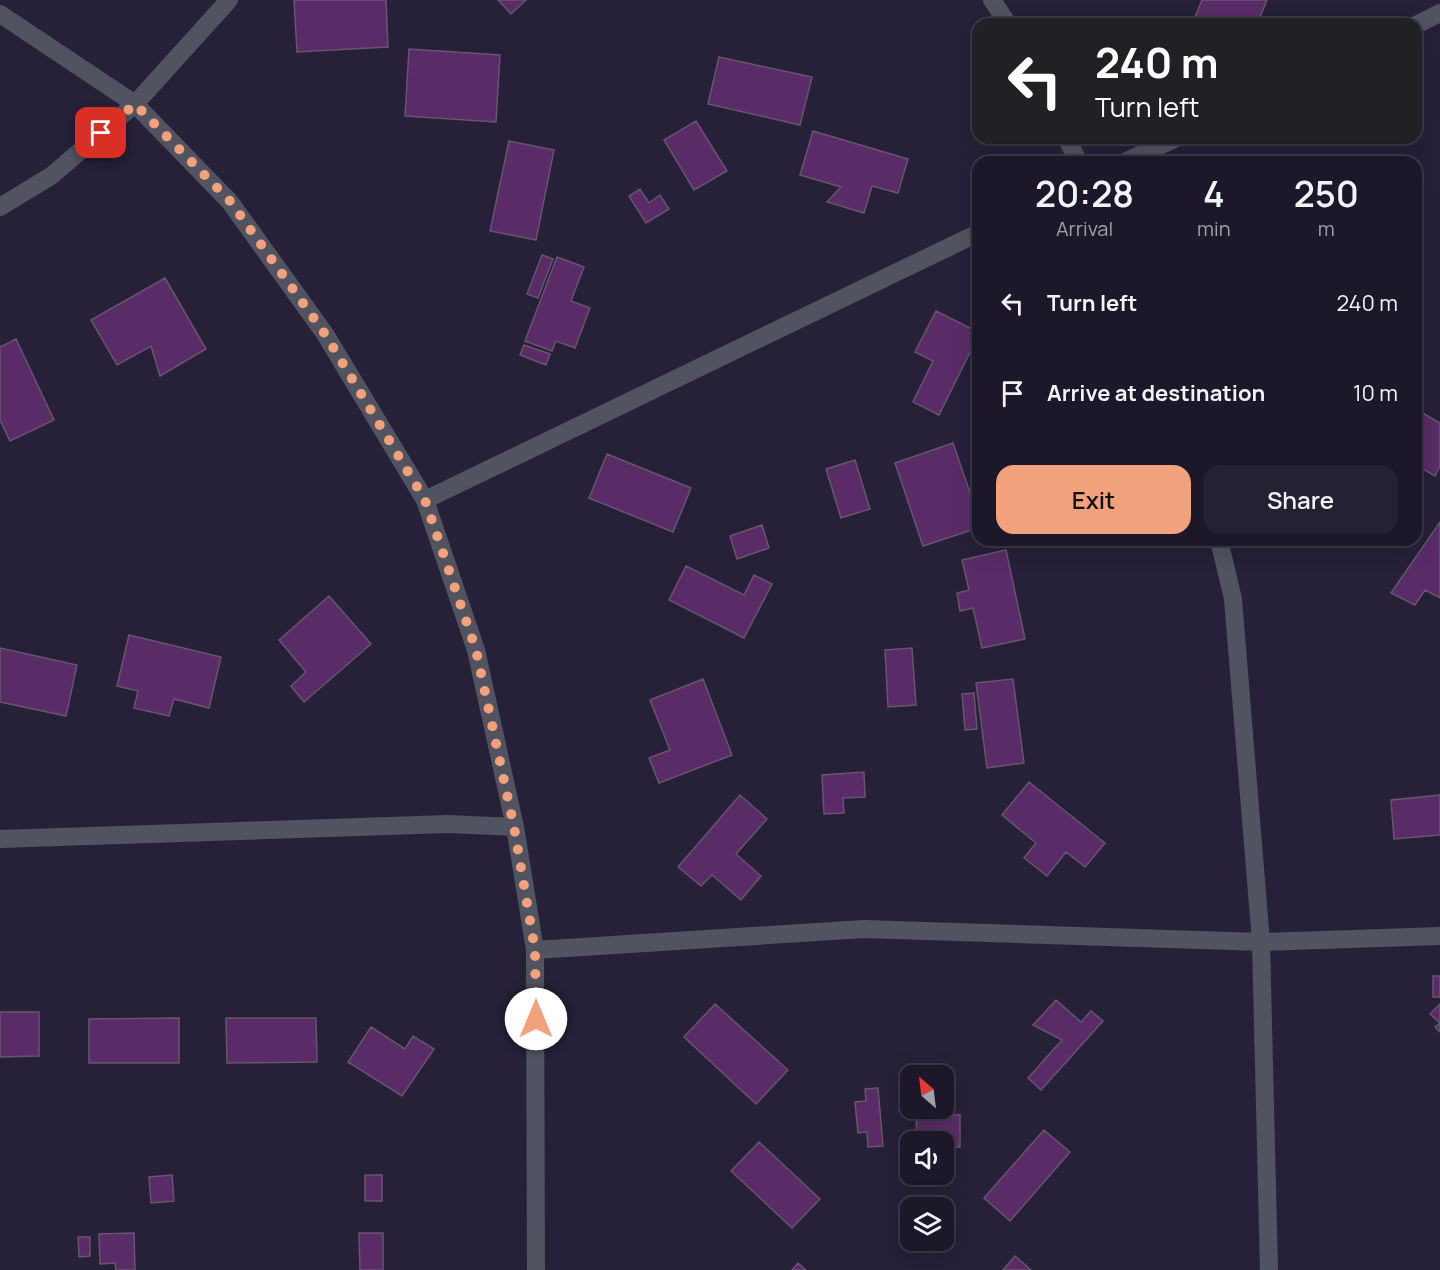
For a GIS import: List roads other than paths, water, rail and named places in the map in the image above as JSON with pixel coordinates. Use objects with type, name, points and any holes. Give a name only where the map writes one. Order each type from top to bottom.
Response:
[{"type":"street","points":[[0,207],[51,176],[135,104],[230,0]]},
{"type":"street","points":[[992,0],[1004,18]]},
{"type":"street","points":[[1422,22],[1440,13]]},
{"type":"street","points":[[0,14],[135,104],[230,201],[325,334],[425,500],[476,650],[514,827],[535,950],[536,1270]]},
{"type":"street","points":[[1138,156],[1163,144]]},
{"type":"street","points":[[425,500],[972,236]]},
{"type":"street","points":[[1220,546],[1233,599],[1261,942],[1269,1270]]},
{"type":"street","points":[[0,839],[448,824],[514,827]]},
{"type":"street","points":[[535,950],[864,929],[1261,942],[1440,936]]}]
